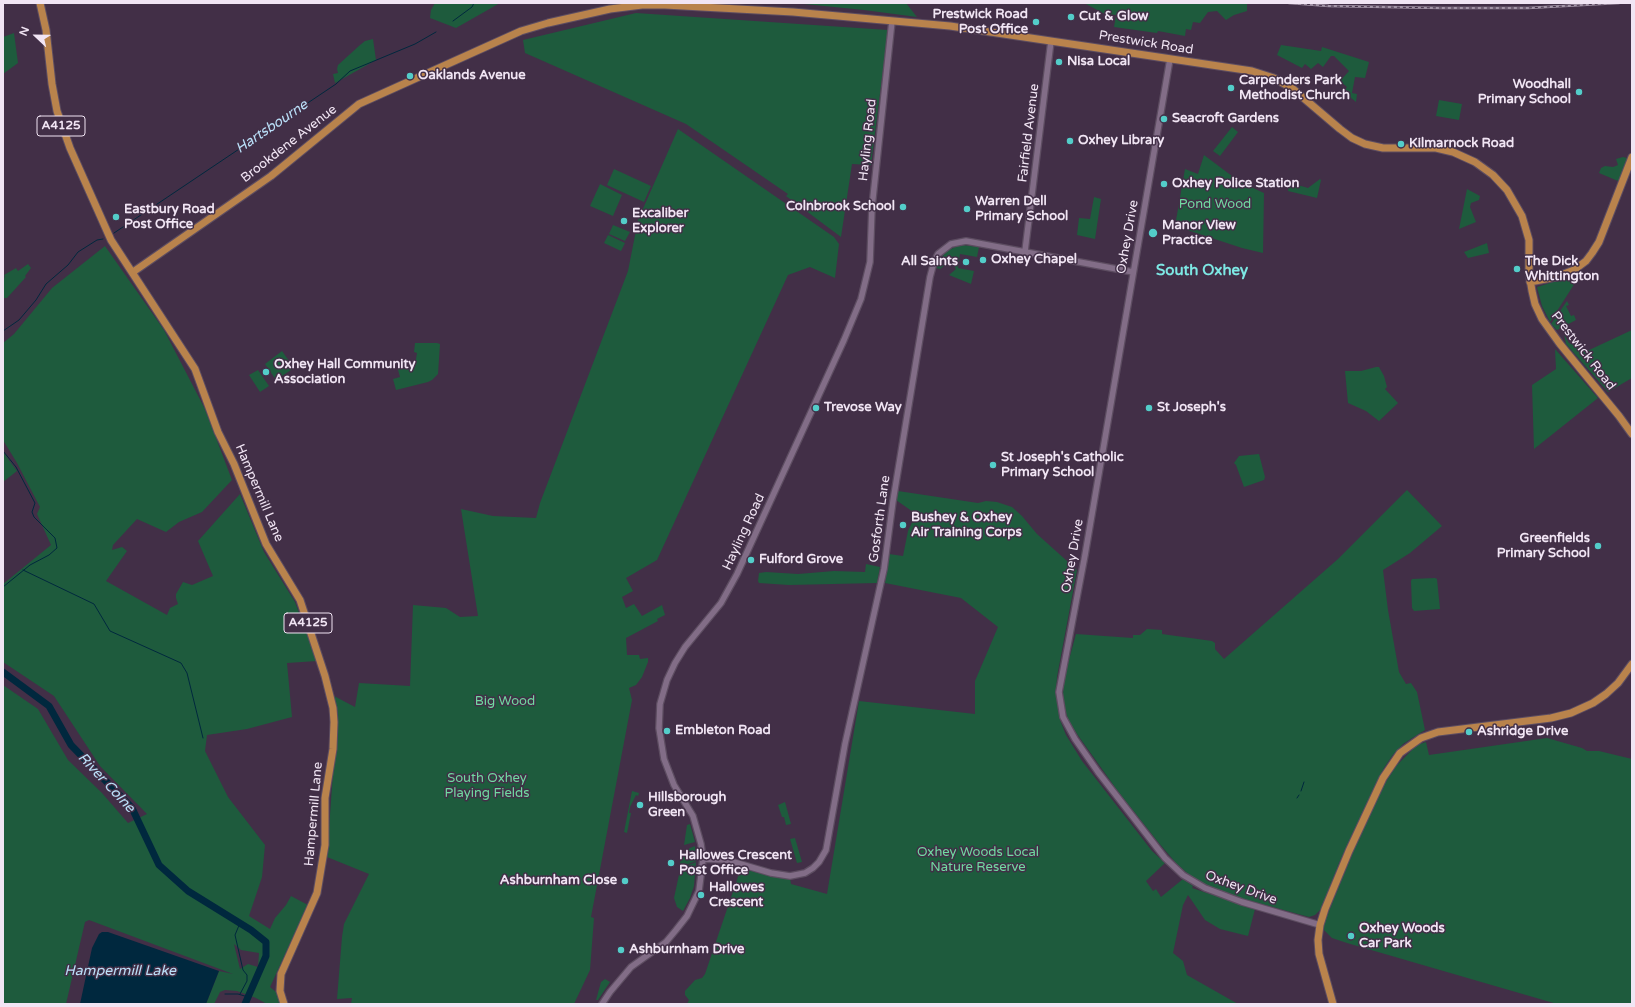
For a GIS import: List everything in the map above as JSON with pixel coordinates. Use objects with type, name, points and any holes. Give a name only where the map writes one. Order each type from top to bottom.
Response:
[{"type":"main road","name":"Hampermill Lane","points":[[40,3],[44,19],[52,84],[60,122],[111,240],[195,368],[218,432],[234,464],[266,544],[300,600],[316,647],[333,708],[333,749],[325,798],[326,831],[320,879],[314,900],[281,974],[280,991],[284,1004]]},
{"type":"main road","name":"Prestwick Road","points":[[471,53],[521,31],[587,13],[642,5],[664,5],[786,12],[950,26],[1252,71],[1280,81],[1301,95],[1347,134],[1366,144],[1388,148],[1436,148],[1461,155],[1478,164],[1493,175],[1507,190],[1522,216],[1529,240],[1530,282],[1535,304],[1547,327],[1632,434]]},
{"type":"main road","name":"Brookdene Avenue","points":[[133,272],[271,176],[359,104],[471,53]]},
{"type":"main road","points":[[1530,282],[1556,277],[1570,272],[1581,266],[1592,254],[1599,242],[1632,157]]},
{"type":"main road","points":[[1333,1004],[1318,950],[1320,925],[1349,851],[1383,778],[1400,753],[1421,738],[1438,732],[1538,719],[1571,713],[1593,703],[1613,688],[1632,664]]},
{"type":"street","name":"Hayling Road","points":[[602,1004],[631,967],[666,942],[682,923],[699,891],[702,859],[700,838],[690,809],[674,785],[664,759],[659,728],[660,704],[674,663],[685,647],[721,603],[737,574],[862,299],[870,262],[872,207],[892,22]]},
{"type":"street","name":"Fairfield Avenue","points":[[1025,251],[1051,41]]},
{"type":"street","name":"Oxhey Drive","points":[[1170,59],[1086,548],[1059,692],[1063,717],[1075,739],[1103,778],[1165,858],[1183,875],[1205,888],[1242,902],[1320,925]]},
{"type":"street","name":"Gosforth Lane","points":[[702,859],[727,860],[771,873],[790,876],[805,873],[813,868],[822,858],[827,843],[847,737],[884,569],[893,501],[934,262],[942,250],[958,242],[969,242],[1025,251],[1133,272]]},
{"type":"green space","points":[[435,3],[500,3],[456,28],[430,18],[431,10]]},
{"type":"green space","points":[[794,3],[906,3],[917,17],[864,10]]},
{"type":"green space","points":[[1084,3],[1247,3],[1247,11],[1234,15],[1226,20],[1217,11],[1208,12],[1200,23],[1193,22],[1191,30],[1186,29],[1185,36],[1158,31],[1157,33],[1114,27],[1116,15],[1105,14]]},
{"type":"green space","points":[[636,13],[888,30],[871,165],[852,164],[841,237],[786,196],[788,194],[686,124],[525,53],[523,40]]},
{"type":"green space","points":[[14,33],[18,63],[3,74],[3,37]]},
{"type":"green space","points":[[373,39],[376,60],[335,83],[333,74],[338,73],[338,65],[365,41]]},
{"type":"green space","points":[[1281,45],[1321,51],[1322,47],[1369,62],[1365,78],[1355,77],[1352,93],[1357,94],[1356,102],[1344,92],[1347,87],[1340,81],[1349,71],[1334,56],[1331,56],[1323,67],[1318,63],[1311,69],[1305,64],[1302,68],[1277,55]]},
{"type":"green space","points":[[1439,100],[1462,104],[1459,120],[1436,116]]},
{"type":"green space","points":[[1232,127],[1238,132],[1220,156],[1213,151]]},
{"type":"green space","name":"South Oxhey Playing Fields","points":[[678,129],[834,237],[839,244],[835,278],[810,267],[788,275],[657,560],[626,578],[633,591],[622,597],[626,608],[634,604],[642,616],[662,605],[665,615],[657,619],[658,621],[626,638],[627,655],[639,655],[640,659],[648,658],[648,662],[642,677],[636,685],[629,688],[632,700],[591,917],[594,918],[590,970],[574,1004],[351,1004],[352,998],[337,999],[344,924],[369,874],[327,857],[337,716],[334,696],[355,707],[359,683],[410,686],[413,605],[446,608],[460,617],[478,616],[461,509],[493,516],[536,518],[540,503],[628,271],[638,220]]},
{"type":"green space","name":"Pond Wood","points":[[1204,155],[1240,182],[1264,193],[1263,253],[1242,248],[1175,226],[1185,169],[1198,174]]},
{"type":"green space","points":[[1623,157],[1627,158],[1620,180],[1618,181],[1599,173],[1601,168],[1605,166],[1613,167],[1618,165],[1616,159]]},
{"type":"green space","points":[[614,169],[651,186],[644,202],[607,185]]},
{"type":"green space","points":[[1320,179],[1317,198],[1288,191],[1289,184],[1291,183],[1308,188]]},
{"type":"green space","points":[[600,184],[622,195],[613,216],[590,206]]},
{"type":"green space","points":[[1467,189],[1480,196],[1479,200],[1471,203],[1470,207],[1476,222],[1459,229]]},
{"type":"green space","points":[[1094,197],[1101,199],[1095,239],[1077,235],[1079,218],[1090,219]]},
{"type":"green space","points":[[613,225],[630,232],[625,241],[609,234]]},
{"type":"green space","points":[[608,235],[625,243],[621,251],[604,243]]},
{"type":"green space","points":[[1487,243],[1489,253],[1468,258],[1464,252]]},
{"type":"green space","points":[[962,245],[979,247],[977,257],[960,254],[958,268],[974,271],[971,284],[949,275],[956,269],[950,261],[940,269],[936,268],[939,260],[947,251]]},
{"type":"green space","points":[[105,246],[164,330],[205,409],[232,480],[202,512],[179,522],[166,532],[137,519],[113,545],[112,550],[122,547],[127,551],[106,581],[167,615],[170,608],[178,604],[176,594],[183,582],[192,585],[213,576],[198,541],[240,494],[264,552],[295,602],[317,661],[287,663],[292,717],[247,729],[207,735],[205,751],[228,797],[265,845],[262,877],[249,916],[270,929],[275,918],[286,905],[291,896],[308,905],[270,987],[276,992],[281,1004],[267,1004],[237,991],[225,990],[220,992],[214,1004],[206,1004],[219,971],[233,974],[89,920],[85,922],[66,1004],[3,1004],[3,685],[38,709],[68,760],[102,793],[128,823],[147,814],[100,766],[54,696],[3,662],[3,584],[51,545],[37,514],[40,507],[3,440],[3,343],[14,334],[52,288]],"holes":[[[234,944],[241,950],[259,953],[258,967],[248,964],[240,969]]]},
{"type":"green space","points":[[28,264],[31,268],[25,276],[26,277],[7,298],[3,298],[4,275],[16,268],[18,271]]},
{"type":"green space","points":[[1572,276],[1575,278],[1575,283],[1550,322],[1542,306],[1537,287]]},
{"type":"green space","points":[[1567,301],[1569,305],[1566,306],[1571,316],[1574,315],[1576,320],[1557,330],[1551,324]]},
{"type":"green space","points":[[1632,330],[1632,378],[1608,392],[1566,344],[1564,334],[1569,343],[1587,351]]},
{"type":"green space","points":[[415,343],[440,344],[438,374],[428,382],[396,390],[393,379],[400,377],[397,366],[410,367],[411,365],[415,365],[417,353],[414,352]]},
{"type":"green space","points":[[1555,349],[1598,398],[1534,449],[1532,385],[1556,369]]},
{"type":"green space","points":[[282,351],[294,368],[276,380],[265,364]]},
{"type":"green space","points":[[1379,367],[1384,376],[1387,387],[1385,389],[1398,403],[1379,421],[1366,411],[1348,403],[1345,371],[1361,371]]},
{"type":"green space","points":[[258,370],[269,386],[260,392],[249,375]]},
{"type":"green space","points":[[3,452],[17,471],[3,482]]},
{"type":"green space","points":[[1259,454],[1265,477],[1264,480],[1244,487],[1234,463],[1239,456]]},
{"type":"green space","points":[[1407,490],[1442,526],[1410,553],[1383,570],[1388,610],[1399,672],[1406,684],[1411,683],[1417,692],[1425,730],[1403,744],[1384,768],[1339,863],[1322,908],[1315,915],[1309,917],[1229,895],[1196,881],[1176,863],[1158,842],[1117,790],[1068,719],[1063,694],[1064,678],[1076,634],[1133,638],[1133,635],[1140,635],[1147,629],[1162,630],[1162,634],[1212,641],[1215,643],[1215,649],[1224,659],[1338,559]]},
{"type":"green space","name":"Oxhey Woods Local Nature Reserve","points":[[898,491],[978,503],[986,501],[997,502],[1012,507],[1022,516],[1037,534],[1077,570],[1057,677],[1056,693],[1060,720],[1066,735],[1082,761],[1152,851],[1165,863],[1146,881],[1153,891],[1156,889],[1161,897],[1183,879],[1193,886],[1192,888],[1255,909],[1248,936],[1220,929],[1205,920],[1188,895],[1183,905],[1173,953],[1183,961],[1187,975],[1238,1004],[687,1004],[689,1000],[685,995],[685,991],[695,980],[702,978],[705,974],[742,865],[790,878],[791,884],[827,894],[859,701],[975,714],[975,681],[998,627],[961,598],[885,583],[889,554],[903,556],[908,531],[916,514],[896,500]]},
{"type":"green space","points":[[866,564],[880,567],[877,583],[789,585],[759,583],[758,581],[759,573],[766,572],[798,574],[834,571],[865,572]]},
{"type":"green space","points":[[1412,579],[1437,579],[1440,609],[1414,611],[1412,608]]},
{"type":"green space","points":[[1547,738],[1582,748],[1587,751],[1599,751],[1632,759],[1632,1004],[1557,1004],[1347,943],[1332,938],[1322,928],[1355,847],[1385,783],[1396,766],[1417,745],[1426,742],[1429,755]]},
{"type":"green space","points":[[632,791],[639,793],[638,796],[636,795],[630,807],[629,813],[631,813],[627,833],[624,832]]},
{"type":"green space","points":[[785,802],[791,824],[786,825],[778,805]]},
{"type":"green space","points":[[690,824],[695,842],[684,845],[687,825]]},
{"type":"green space","points":[[795,838],[802,862],[797,863],[790,839]]},
{"type":"green space","points":[[695,846],[696,861],[681,867],[680,863],[683,854]]},
{"type":"green space","points":[[696,862],[694,886],[683,911],[677,907],[674,898],[679,869]]},
{"type":"green space","points":[[605,979],[610,982],[598,1000],[596,1000],[601,982]]},
{"type":"water","name":"Hampermill Lake","points":[[102,932],[108,932],[219,971],[206,1004],[80,1004],[92,948],[99,934]]},
{"type":"waterway","name":"Hartsbourne","points":[[453,21],[472,7],[474,3]]},
{"type":"waterway","name":"Hartsbourne","points":[[114,233],[336,84],[350,71],[415,44],[436,32]]},
{"type":"waterway","name":"Hartsbourne","points":[[3,331],[19,320],[36,300],[46,284],[68,265],[78,252],[97,240],[103,239]]},
{"type":"waterway","name":"Hartsbourne","points":[[3,451],[16,467],[35,503],[32,512],[34,517],[55,538],[57,548],[49,555],[30,565],[3,587]]},
{"type":"waterway","points":[[23,570],[94,604],[110,631],[181,663],[187,673],[203,738]]},
{"type":"waterway","name":"River Colne","points":[[3,672],[49,706],[71,745],[132,808],[159,865],[188,891],[251,930],[266,942],[266,956],[245,1004]]},
{"type":"waterway","points":[[1301,791],[1304,782]]},
{"type":"waterway","points":[[240,923],[235,935],[243,970],[247,975],[247,981],[240,994]]},
{"type":"waterway","points":[[225,994],[238,994],[248,997]]},
{"type":"railway","points":[[1289,3],[1329,6],[1442,8],[1528,8],[1619,3]]},
{"type":"place","name":"Cut & Glow","points":[[1071,17]]},
{"type":"place","name":"Prestwick Road Post Office","points":[[1036,22]]},
{"type":"place","name":"Nisa Local","points":[[1059,62]]},
{"type":"place","name":"Oaklands Avenue","points":[[410,76]]},
{"type":"place","name":"Carpenders Park Methodist Church","points":[[1231,88]]},
{"type":"place","name":"Woodhall Primary School","points":[[1579,92]]},
{"type":"place","name":"Seacroft Gardens","points":[[1164,119]]},
{"type":"place","name":"Oxhey Library","points":[[1070,141]]},
{"type":"place","name":"Kilmarnock Road","points":[[1401,144]]},
{"type":"place","name":"Oxhey Police Station","points":[[1164,184]]},
{"type":"place","name":"Colnbrook School","points":[[903,207]]},
{"type":"place","name":"Warren Dell Primary School","points":[[967,209]]},
{"type":"place","name":"Eastbury Road Post Office","points":[[116,217]]},
{"type":"place","name":"Excaliber Explorer","points":[[624,221]]},
{"type":"place","name":"Manor View Practice","points":[[1153,233]]},
{"type":"place","name":"Oxhey Chapel","points":[[983,260]]},
{"type":"place","name":"All Saints","points":[[966,262]]},
{"type":"place","name":"The Dick Whittington","points":[[1517,269]]},
{"type":"place","name":"Oxhey Hall Community Association","points":[[266,372]]},
{"type":"place","name":"Trevose Way","points":[[816,408]]},
{"type":"place","name":"St Joseph's","points":[[1149,408]]},
{"type":"place","name":"St Joseph's Catholic Primary School","points":[[993,465]]},
{"type":"place","name":"Bushey & Oxhey Air Training Corps","points":[[903,525]]},
{"type":"place","name":"Greenfields Primary School","points":[[1598,546]]},
{"type":"place","name":"Fulford Grove","points":[[751,560]]},
{"type":"place","name":"Embleton Road","points":[[667,731]]},
{"type":"place","name":"Ashridge Drive","points":[[1469,732]]},
{"type":"place","name":"Hillsborough Green","points":[[640,805]]},
{"type":"place","name":"Hallowes Crescent Post Office","points":[[671,863]]},
{"type":"place","name":"Ashburnham Close","points":[[625,881]]},
{"type":"place","name":"Hallowes Crescent","points":[[701,895]]},
{"type":"place","name":"Oxhey Woods Car Park","points":[[1351,936]]},
{"type":"place","name":"Ashburnham Drive","points":[[621,950]]},
{"type":"district","name":"South Oxhey","points":[[1202,271]]},
{"type":"park label","name":"Big Wood","points":[[505,702]]}]
